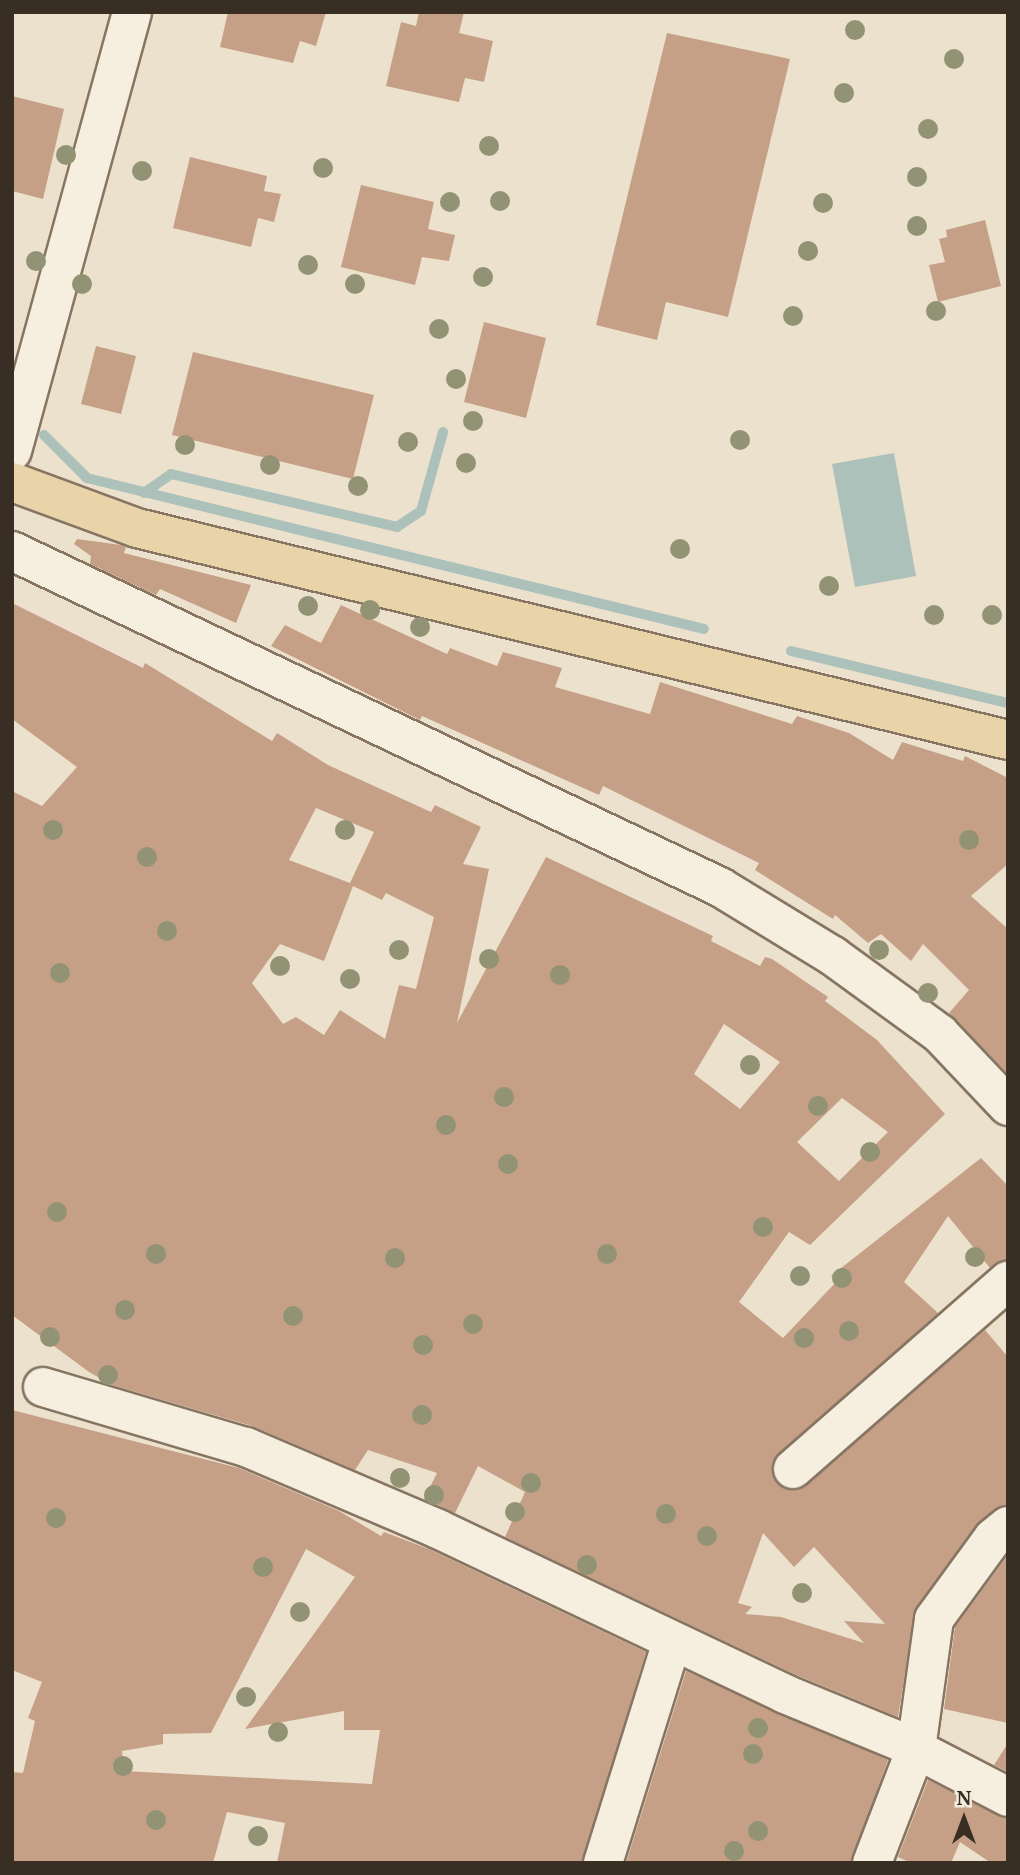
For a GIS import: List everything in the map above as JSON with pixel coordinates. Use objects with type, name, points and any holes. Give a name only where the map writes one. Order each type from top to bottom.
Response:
[{"type":"main road","points":[[12,482],[137,528],[1008,740]]},
{"type":"main road","points":[[12,506],[69,503]]},
{"type":"street","points":[[12,451],[132,12]]},
{"type":"street","points":[[12,551],[720,887],[833,956],[940,1034],[1008,1106]]},
{"type":"street","points":[[793,1469],[1008,1282]]},
{"type":"street","points":[[43,1387],[246,1447],[438,1529],[672,1642],[916,1749],[1008,1797]]},
{"type":"street","points":[[872,1863],[916,1749],[934,1619],[993,1538],[1008,1526]]},
{"type":"street","points":[[603,1863],[672,1642]]},
{"type":"water","points":[[894,453],[916,576],[855,587],[832,464]]},
{"type":"building","points":[[228,12],[326,12],[316,46],[300,41],[293,63],[220,47]]},
{"type":"building","points":[[419,12],[464,12],[459,33],[493,41],[484,82],[465,78],[459,102],[386,86],[401,22],[416,26]]},
{"type":"building","points":[[667,33],[790,59],[728,317],[666,302],[657,340],[596,325]]},
{"type":"building","points":[[12,96],[64,109],[43,199],[12,191]]},
{"type":"building","points":[[190,157],[267,176],[264,191],[281,194],[274,222],[258,218],[251,247],[173,228]]},
{"type":"building","points":[[361,185],[434,202],[428,229],[455,235],[449,261],[422,257],[415,285],[341,267]]},
{"type":"building","points":[[985,220],[1001,286],[938,302],[929,265],[945,262],[939,239],[947,237],[946,230]]},
{"type":"building","points":[[484,322],[546,338],[526,418],[464,402]]},
{"type":"building","points":[[96,346],[136,356],[121,414],[81,404]]},
{"type":"building","points":[[193,352],[374,395],[353,479],[172,435]]},
{"type":"building","points":[[77,539],[121,545],[126,547],[124,553],[251,585],[236,623],[160,589],[156,595],[90,564],[91,556],[74,544]]},
{"type":"building","points":[[12,603],[143,668],[145,663],[272,741],[277,733],[328,765],[431,812],[435,805],[481,827],[463,864],[489,869],[457,1023],[546,857],[713,936],[711,941],[760,966],[765,957],[772,959],[828,997],[825,1001],[877,1040],[945,1114],[810,1245],[789,1232],[739,1302],[783,1338],[838,1280],[831,1276],[981,1158],[1008,1186],[1008,1260],[990,1268],[948,1216],[904,1282],[938,1313],[772,1463],[777,1484],[798,1490],[985,1330],[1008,1357],[1008,1505],[976,1525],[916,1607],[898,1717],[794,1674],[505,1537],[525,1492],[478,1466],[455,1513],[424,1499],[437,1473],[368,1450],[355,1470],[252,1426],[112,1385],[89,1372],[12,1315],[12,791],[42,806],[77,767],[12,719]],"holes":[[[316,808],[374,832],[350,883],[289,860]],[[353,886],[382,900],[386,893],[434,917],[416,989],[399,985],[385,1039],[340,1010],[324,1035],[296,1017],[283,1024],[252,983],[280,944],[324,961]],[[724,1024],[780,1062],[740,1109],[694,1074]],[[842,1098],[888,1132],[839,1181],[797,1142]],[[763,1533],[794,1567],[814,1547],[885,1624],[844,1621],[864,1643],[781,1617],[745,1614],[752,1607],[738,1603]]]},
{"type":"building","points":[[341,605],[447,654],[450,648],[497,666],[503,652],[562,668],[555,687],[650,714],[660,682],[792,724],[797,716],[849,733],[893,760],[902,742],[963,761],[965,756],[1008,778],[1008,864],[971,896],[1008,929],[1008,1074],[949,1013],[969,990],[923,944],[911,961],[881,934],[868,943],[835,915],[833,919],[755,870],[759,863],[603,786],[599,795],[422,716],[420,720],[271,646],[285,625],[321,643]]},
{"type":"building","points":[[12,1410],[239,1468],[339,1511],[381,1536],[384,1532],[429,1549],[646,1652],[582,1863],[277,1863],[285,1823],[227,1812],[213,1863],[12,1863],[12,1772],[23,1773],[35,1721],[28,1718],[42,1682],[12,1670]],"holes":[[[306,1549],[355,1577],[245,1729],[344,1711],[344,1730],[380,1730],[372,1784],[124,1771],[122,1751],[163,1744],[163,1734],[211,1733]]]},
{"type":"building","points":[[1008,1555],[1008,1723],[944,1709],[955,1627]]},
{"type":"building","points":[[686,1671],[888,1760],[851,1863],[626,1863]]},
{"type":"building","points":[[1008,1743],[1008,1772],[994,1765]]},
{"type":"building","points":[[928,1780],[1008,1819],[1008,1863],[991,1863],[960,1842],[951,1863],[911,1863],[898,1857]]},
{"type":"waterway","points":[[144,493],[171,474],[397,527],[421,511],[443,432]]},
{"type":"waterway","points":[[44,435],[87,478],[704,629]]},
{"type":"waterway","points":[[791,651],[1008,703]]}]
